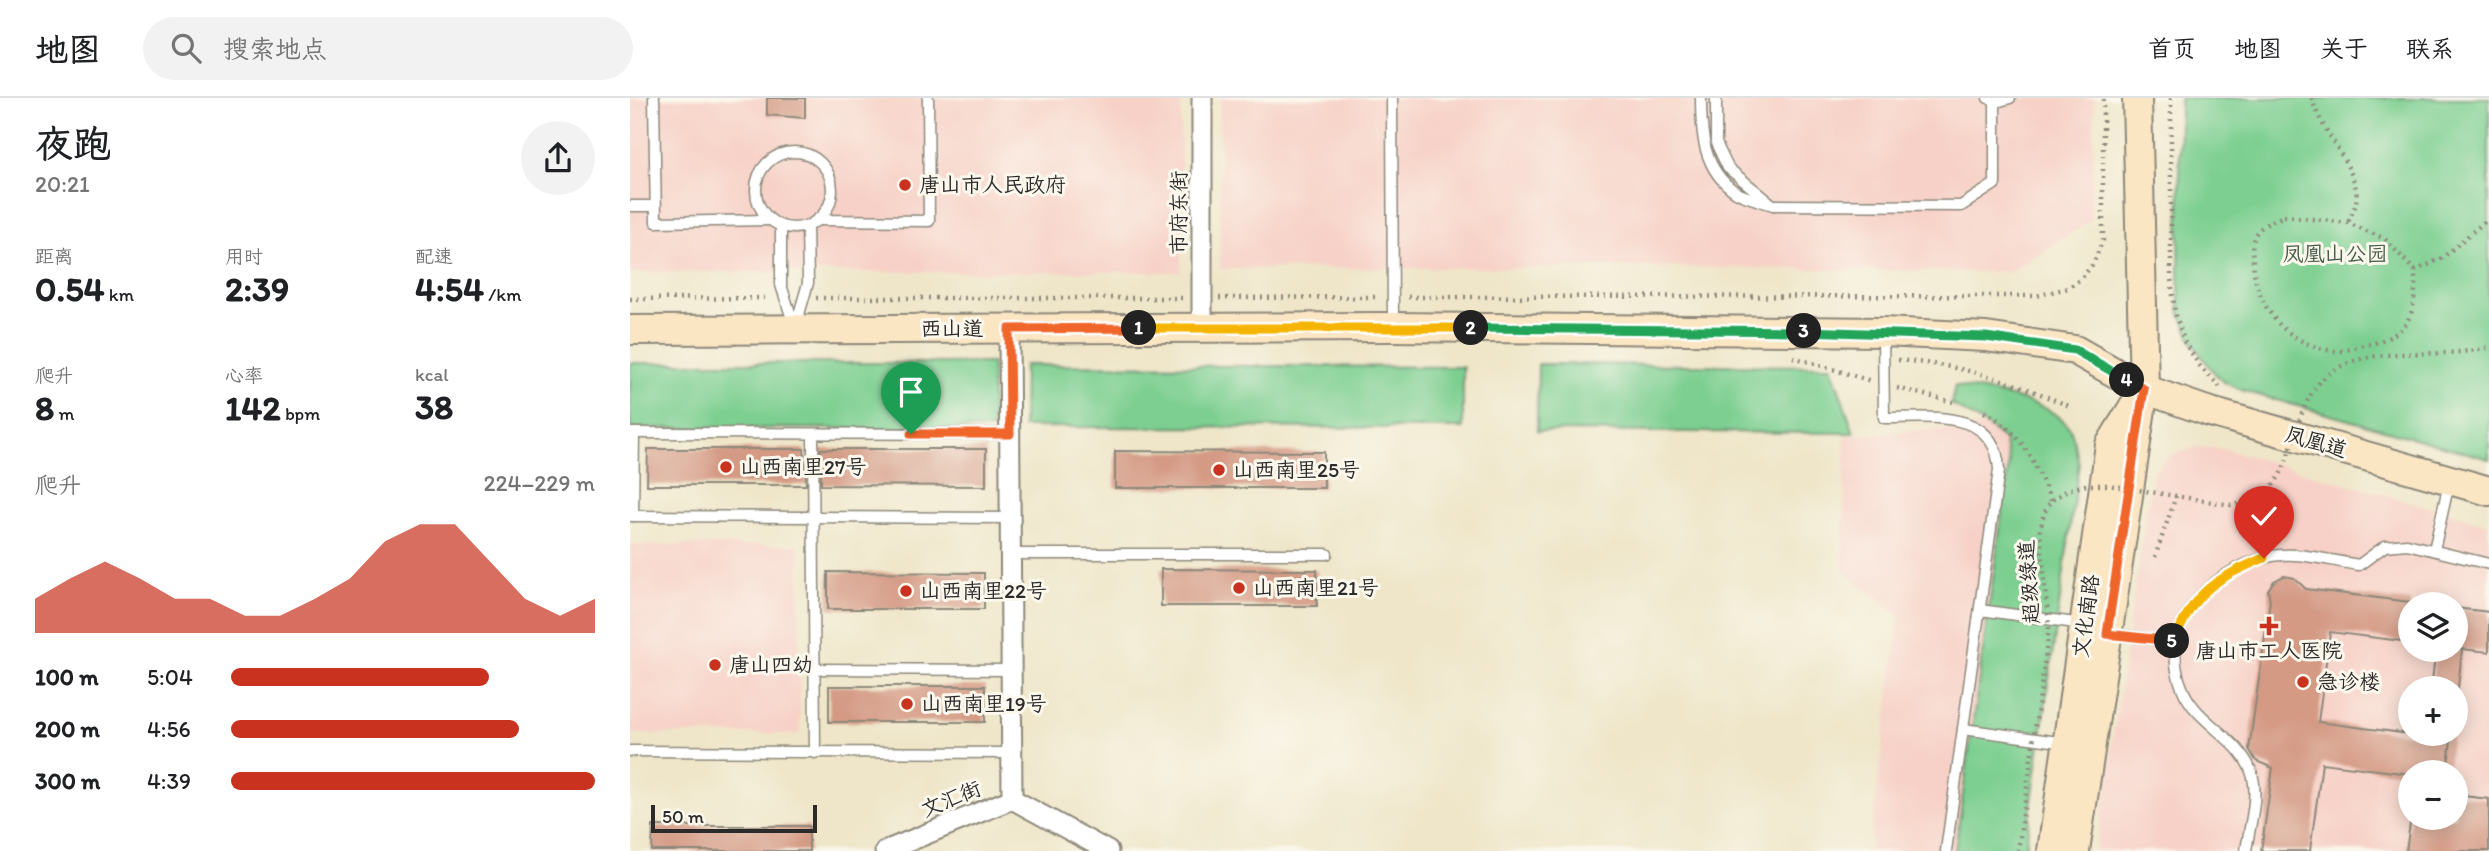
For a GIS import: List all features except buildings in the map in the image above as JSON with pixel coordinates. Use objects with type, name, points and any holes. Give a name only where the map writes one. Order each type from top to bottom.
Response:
[{"type":"street","name":"市府东街","points":[[1202,98],[1202,328]]},
{"type":"street","points":[[2137,98],[2144,389]]},
{"type":"street","name":"西山道","points":[[630,330],[1394,327],[1884,345],[1986,337],[2075,350],[2144,389]]},
{"type":"street","points":[[1009,329],[1012,799]]},
{"type":"street","name":"凤凰道","points":[[2144,389],[2213,413],[2489,491]]},
{"type":"street","name":"文化南路","points":[[2075,851],[2110,445],[2144,389]]},
{"type":"street","name":"文化南路","points":[[2052,851],[2068,744],[2096,629]]},
{"type":"street","name":"文汇街","points":[[885,851],[1012,799],[1108,851]]},
{"type":"lane","points":[[654,98],[656,222],[771,220]]},
{"type":"lane","points":[[817,220],[929,221],[928,98]]},
{"type":"lane","points":[[1392,98],[1394,327]]},
{"type":"lane","points":[[1701,98],[1701,135],[1709,162],[1736,192],[1773,205],[1961,206],[1995,184],[1991,99],[2010,98]]},
{"type":"lane","points":[[1716,98],[1716,143],[1728,168],[1773,205]]},
{"type":"lane","points":[[793,152],[815,159],[830,177],[831,201],[817,220],[807,226],[781,226],[771,220],[757,202],[757,178],[771,159],[793,152]]},
{"type":"lane","points":[[630,206],[655,206]]},
{"type":"lane","points":[[781,226],[781,285],[795,329]]},
{"type":"lane","points":[[795,329],[808,283],[807,226]]},
{"type":"lane","points":[[1884,345],[1885,418],[1965,421],[1992,439],[1999,455],[1946,851]]},
{"type":"lane","points":[[1010,434],[632,433],[632,516],[1010,518]]},
{"type":"lane","points":[[813,434],[815,753]]},
{"type":"lane","points":[[2434,550],[2450,480]]},
{"type":"lane","points":[[2246,851],[2254,788],[2251,771],[2241,754],[2198,713],[2183,691],[2176,667],[2175,642],[2183,618],[2221,576],[2264,558],[2290,555],[2359,565],[2385,546],[2407,544],[2489,565]]},
{"type":"lane","points":[[1011,554],[1327,554]]},
{"type":"lane","points":[[1980,610],[2175,642]]},
{"type":"lane","points":[[814,669],[1011,670]]},
{"type":"lane","points":[[1963,729],[2068,744]]},
{"type":"lane","points":[[630,751],[1011,753]]},
{"type":"path","points":[[803,298],[2036,296],[2068,288],[2081,279],[2093,264],[2103,240],[2103,98]]},
{"type":"path","points":[[2171,98],[2171,279],[2175,313],[2185,343],[2201,368],[2227,391]]},
{"type":"path","points":[[2312,98],[2316,115],[2355,182],[2356,202],[2347,223]]},
{"type":"path","points":[[2284,216],[2347,223],[2385,239],[2416,271],[2416,307],[2402,328],[2380,343],[2337,351],[2314,347],[2275,323],[2255,282],[2252,241],[2260,229],[2284,216]]},
{"type":"path","points":[[2416,271],[2442,258],[2489,218]]},
{"type":"path","points":[[630,299],[785,298]]},
{"type":"path","points":[[1884,345],[2014,383],[2069,406]]},
{"type":"path","points":[[1975,409],[1988,414],[2015,433],[2033,459],[2052,501],[2067,490],[2086,485],[2108,485],[2231,505],[2249,503],[2269,492],[2281,474],[2309,395],[2344,363],[2365,357],[2469,353],[2489,347]]},
{"type":"path","points":[[1782,354],[1820,356]]},
{"type":"path","points":[[2289,410],[2316,418]]},
{"type":"path","points":[[2155,557],[2176,496]]},
{"type":"path","name":"超级绿道","points":[[2018,851],[2049,629],[2040,531],[2044,513],[2052,501]]},
{"type":"shaded area","name":"唐山市人民政府","points":[[630,98],[1181,98],[1181,272],[630,272]]},
{"type":"shaded area","points":[[1220,98],[2095,98],[2091,220],[2010,272],[1670,267],[1220,269]]},
{"type":"shaded area","points":[[1987,426],[2004,440],[2009,463],[1955,851],[1869,851],[1900,615],[1843,571],[1845,436]]},
{"type":"shaded area","name":"唐山市工人医院","points":[[2198,447],[2224,449],[2489,524],[2489,851],[2096,851],[2147,507],[2155,470],[2172,454]]},
{"type":"shaded area","name":"唐山四幼","points":[[630,545],[799,545],[800,734],[630,734]]},
{"type":"green space","name":"凤凰山公园","points":[[2180,98],[2489,98],[2489,459],[2244,391],[2222,381],[2211,369],[2193,344],[2179,309]]},
{"type":"green space","points":[[630,363],[992,363],[992,429],[630,428]]},
{"type":"green space","points":[[1538,364],[1831,366],[1854,433],[1537,431]]},
{"type":"green space","points":[[1024,365],[1463,367],[1463,428],[1023,427]]},
{"type":"green space","points":[[1955,386],[2019,399],[2051,412],[2071,431],[2079,463],[2025,851],[1955,851],[2009,463],[2004,440],[1951,404]]},
{"type":"place","name":"唐山市人民政府","points":[[905,185]]},
{"type":"place","name":"山西南里27号","points":[[726,467]]},
{"type":"place","name":"山西南里25号","points":[[1219,470]]},
{"type":"place","name":"山西南里21号","points":[[1239,588]]},
{"type":"place","name":"山西南里22号","points":[[906,591]]},
{"type":"place","name":"唐山市工人医院","points":[[2269,626]]},
{"type":"place","name":"唐山四幼","points":[[715,665]]},
{"type":"place","name":"急诊楼","points":[[2303,682]]},
{"type":"place","name":"山西南里19号","points":[[907,704]]},
{"type":"route","points":[[911,434],[1010,434],[1009,329],[1394,327],[1883,332],[1986,337],[2075,350],[2144,389],[2107,634],[2175,642],[2183,618],[2200,596],[2221,576],[2264,558]]}]
